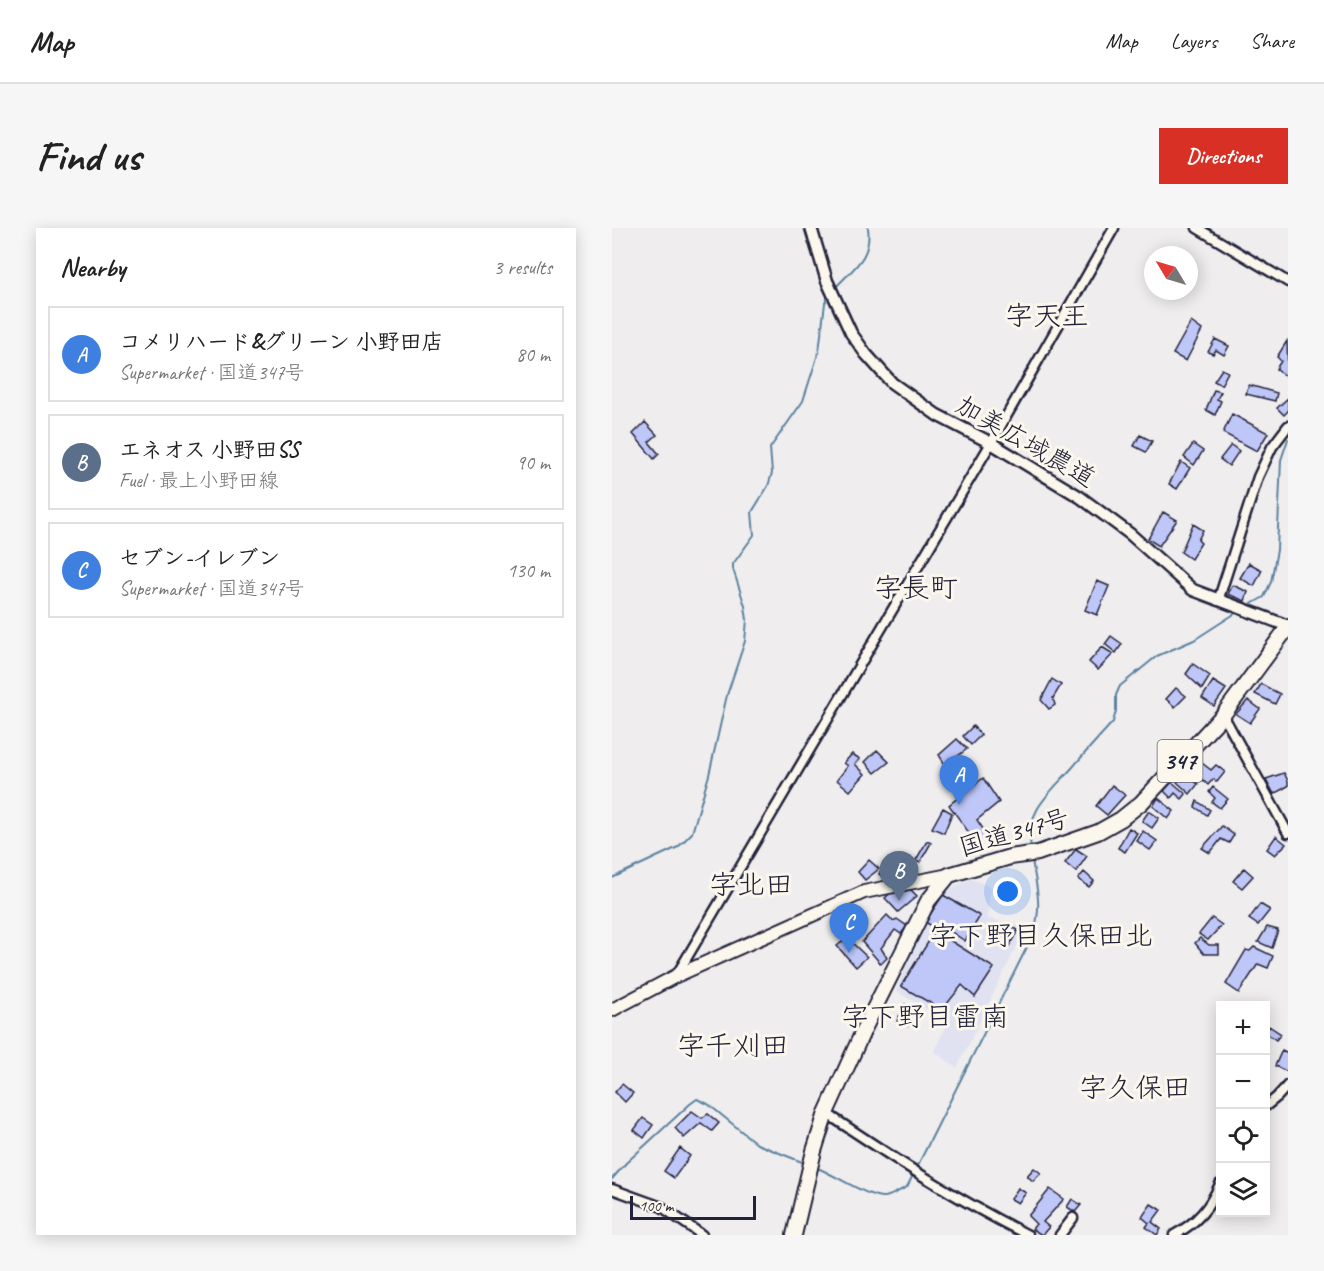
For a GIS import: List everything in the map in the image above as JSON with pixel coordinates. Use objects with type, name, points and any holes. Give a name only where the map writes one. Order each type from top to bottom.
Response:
[{"type":"highway","name":"国道347号","points":[[794,1235],[810,1166],[826,1113],[865,1027],[928,901],[949,875],[1010,858],[1038,853],[1098,832],[1121,819],[1141,803],[1223,715],[1288,627]]},
{"type":"main road","points":[[612,1010],[676,976],[864,892],[949,875]]},
{"type":"street","name":"加美広域農道","points":[[811,228],[827,281],[851,333],[892,383],[937,415],[991,443],[1080,497],[1131,534],[1193,590],[1288,627]]},
{"type":"street","points":[[676,976],[991,443],[1114,228]]},
{"type":"street","points":[[1197,228],[1288,282]]},
{"type":"street","points":[[1218,601],[1258,477],[1272,447],[1288,426]]},
{"type":"street","points":[[1223,715],[1288,832]]},
{"type":"street","points":[[1270,1103],[1288,1085]]},
{"type":"street","points":[[826,1113],[919,1175],[993,1218],[1028,1235]]},
{"type":"street","points":[[612,1190],[662,1207],[702,1235]]},
{"type":"street","points":[[1174,1235],[1200,1218],[1216,1194]]},
{"type":"street","points":[[1060,1235],[1073,1218]]},
{"type":"shaded area","points":[[972,879],[991,887],[987,918],[1025,929],[957,1068],[934,1051],[948,1022],[896,991],[923,925],[944,891]]},
{"type":"building","points":[[1191,322],[1202,330],[1186,361],[1173,354]]},
{"type":"building","points":[[1215,339],[1229,346],[1224,355],[1216,350],[1213,354],[1208,352]]},
{"type":"building","points":[[1287,341],[1288,372],[1286,376],[1276,369],[1281,361],[1277,357]]},
{"type":"building","points":[[1222,369],[1228,372],[1221,385],[1214,381]]},
{"type":"building","points":[[1249,385],[1277,393],[1275,401],[1246,394]]},
{"type":"building","points":[[1214,390],[1221,392],[1217,399],[1221,401],[1215,415],[1206,410]]},
{"type":"building","points":[[1288,398],[1288,411],[1284,415],[1277,408]]},
{"type":"building","points":[[1232,414],[1268,433],[1257,451],[1223,433]]},
{"type":"building","points":[[645,422],[657,435],[649,442],[659,454],[654,459],[633,434]]},
{"type":"building","points":[[1140,435],[1152,441],[1146,452],[1134,446]]},
{"type":"building","points":[[1193,444],[1203,451],[1194,465],[1184,457]]},
{"type":"building","points":[[1231,445],[1239,451],[1229,466],[1220,459]]},
{"type":"building","points":[[1181,462],[1190,468],[1177,489],[1169,484]]},
{"type":"building","points":[[1163,512],[1177,520],[1159,546],[1148,539]]},
{"type":"building","points":[[1193,524],[1203,530],[1198,540],[1201,543],[1191,559],[1181,552]]},
{"type":"building","points":[[1249,563],[1262,570],[1254,586],[1240,578]]},
{"type":"building","points":[[1097,581],[1109,586],[1097,615],[1085,610]]},
{"type":"building","points":[[1233,585],[1248,592],[1245,601],[1228,594]]},
{"type":"building","points":[[1111,636],[1122,644],[1116,653],[1105,644]]},
{"type":"building","points":[[1102,647],[1113,654],[1098,670],[1089,662]]},
{"type":"building","points":[[1193,664],[1210,676],[1202,689],[1186,674]]},
{"type":"building","points":[[1052,679],[1061,685],[1053,698],[1055,705],[1049,709],[1041,700]]},
{"type":"building","points":[[1213,681],[1226,689],[1214,706],[1202,698]]},
{"type":"building","points":[[1261,684],[1280,694],[1275,704],[1255,694]]},
{"type":"building","points":[[1176,688],[1186,696],[1175,707],[1166,699]]},
{"type":"building","points":[[1248,700],[1260,709],[1250,723],[1236,714]]},
{"type":"building","points":[[973,726],[981,735],[971,745],[963,736]]},
{"type":"building","points":[[957,739],[967,749],[950,762],[954,768],[949,771],[939,755]]},
{"type":"building","points":[[877,750],[889,762],[875,773],[865,762]]},
{"type":"building","points":[[852,754],[860,759],[855,764],[865,774],[850,791],[837,780],[848,766],[844,763]]},
{"type":"building","points":[[1193,756],[1211,770],[1216,765],[1225,772],[1217,782],[1213,779],[1208,785],[1185,763]]},
{"type":"building","points":[[974,767],[974,774],[960,777],[959,770]]},
{"type":"building","points":[[1284,773],[1288,786],[1274,794],[1266,779]]},
{"type":"building","points":[[1185,774],[1198,784],[1190,794],[1177,782]]},
{"type":"building","points":[[983,778],[999,802],[977,820],[987,835],[977,844],[949,805]]},
{"type":"building","points":[[1172,782],[1186,794],[1182,799],[1175,793],[1171,798],[1164,791]]},
{"type":"building","points":[[1112,785],[1125,795],[1107,815],[1096,806]]},
{"type":"building","points":[[1213,787],[1228,799],[1220,808],[1212,802],[1215,798],[1209,792]]},
{"type":"building","points":[[1158,798],[1174,811],[1168,819],[1153,806]]},
{"type":"building","points":[[1197,801],[1210,810],[1207,815],[1195,807]]},
{"type":"building","points":[[943,808],[952,813],[944,833],[932,828]]},
{"type":"building","points":[[1149,811],[1159,818],[1152,828],[1142,821]]},
{"type":"building","points":[[1222,826],[1234,835],[1229,843],[1221,839],[1210,853],[1202,848]]},
{"type":"building","points":[[1129,828],[1137,833],[1125,852],[1118,848]]},
{"type":"building","points":[[1143,831],[1157,841],[1150,850],[1137,841]]},
{"type":"building","points":[[1276,836],[1286,844],[1275,855],[1267,849]]},
{"type":"building","points":[[927,841],[931,843],[920,862],[916,860]]},
{"type":"building","points":[[1076,849],[1087,856],[1076,872],[1065,863]]},
{"type":"building","points":[[869,860],[879,869],[865,880],[858,872]]},
{"type":"building","points":[[885,867],[894,875],[887,881],[879,874]]},
{"type":"building","points":[[1244,868],[1253,876],[1242,888],[1233,881]]},
{"type":"building","points":[[1084,872],[1094,881],[1089,887],[1078,879]]},
{"type":"building","points":[[909,888],[917,896],[898,912],[885,898],[895,889],[899,894]]},
{"type":"building","points":[[943,895],[980,916],[965,941],[947,929],[944,933],[925,922]]},
{"type":"building","points":[[1260,904],[1270,910],[1258,925],[1249,919]]},
{"type":"building","points":[[887,915],[893,921],[897,919],[907,926],[901,934],[895,930],[881,948],[887,958],[881,964],[862,942]]},
{"type":"building","points":[[1212,918],[1222,925],[1208,940],[1199,934]]},
{"type":"building","points":[[1008,925],[1018,930],[1009,946],[999,942]]},
{"type":"building","points":[[1267,927],[1278,930],[1272,948],[1258,942]]},
{"type":"building","points":[[935,931],[994,968],[975,997],[962,985],[942,1010],[901,986]]},
{"type":"building","points":[[847,938],[867,957],[856,967],[837,946]]},
{"type":"building","points":[[1200,938],[1209,945],[1219,945],[1219,954],[1204,954],[1195,943]]},
{"type":"building","points":[[1254,947],[1273,956],[1268,968],[1258,964],[1239,993],[1226,984],[1246,950],[1250,951]]},
{"type":"building","points":[[905,1004],[914,1010],[908,1026],[897,1021]]},
{"type":"building","points":[[1270,1027],[1281,1034],[1276,1040],[1270,1036]]},
{"type":"building","points":[[1282,1050],[1288,1053],[1288,1072],[1275,1066]]},
{"type":"building","points":[[622,1084],[633,1093],[625,1102],[615,1092]]},
{"type":"building","points":[[692,1111],[702,1118],[708,1114],[719,1123],[712,1131],[701,1123],[684,1138],[675,1128]]},
{"type":"building","points":[[643,1118],[653,1125],[644,1138],[634,1130]]},
{"type":"building","points":[[680,1148],[690,1156],[674,1178],[664,1171]]},
{"type":"building","points":[[1034,1168],[1041,1173],[1033,1181],[1027,1176]]},
{"type":"building","points":[[1018,1188],[1026,1193],[1018,1203],[1011,1199]]},
{"type":"building","points":[[1050,1189],[1064,1199],[1043,1222],[1049,1227],[1042,1235],[1032,1229],[1036,1224],[1028,1216]]},
{"type":"building","points":[[1072,1199],[1081,1205],[1075,1212],[1067,1207]]},
{"type":"building","points":[[1151,1204],[1161,1210],[1152,1222],[1161,1229],[1157,1235],[1146,1227],[1149,1223],[1142,1217]]},
{"type":"waterway","points":[[835,288],[864,255],[868,228]]},
{"type":"waterway","points":[[612,878],[678,847],[692,833],[709,775],[727,695],[745,641],[747,620],[745,606],[733,564],[754,535],[752,512],[768,486],[772,473],[770,448],[803,401],[819,351],[825,303],[829,294]]},
{"type":"waterway","points":[[1246,607],[1264,597],[1271,582],[1277,550],[1281,460],[1288,439]]},
{"type":"waterway","points":[[1031,848],[1030,835],[1035,813],[1047,795],[1113,722],[1116,695],[1120,686],[1157,656],[1194,640],[1239,611]]},
{"type":"waterway","points":[[815,1167],[878,1197],[888,1196],[907,1187],[1032,937],[1038,908],[1032,860]]},
{"type":"waterway","points":[[612,1179],[626,1163],[697,1099],[708,1104],[757,1144],[807,1164]]},
{"type":"place","name":"コメリハード&グリーン 小野田店","points":[[959,805]]},
{"type":"place","name":"エネオス 小野田SS","points":[[899,901]]},
{"type":"place","name":"セブン-イレブン","points":[[849,953]]},
{"type":"district","name":"字天王","points":[[1047,315]]},
{"type":"district","name":"字長町","points":[[916,587]]},
{"type":"district","name":"字北田","points":[[751,884]]},
{"type":"district","name":"字下野目久保田北","points":[[1041,935]]},
{"type":"district","name":"字下野目雷南","points":[[925,1016]]},
{"type":"district","name":"字千刈田","points":[[733,1045]]},
{"type":"district","name":"字久保田","points":[[1135,1087]]}]
